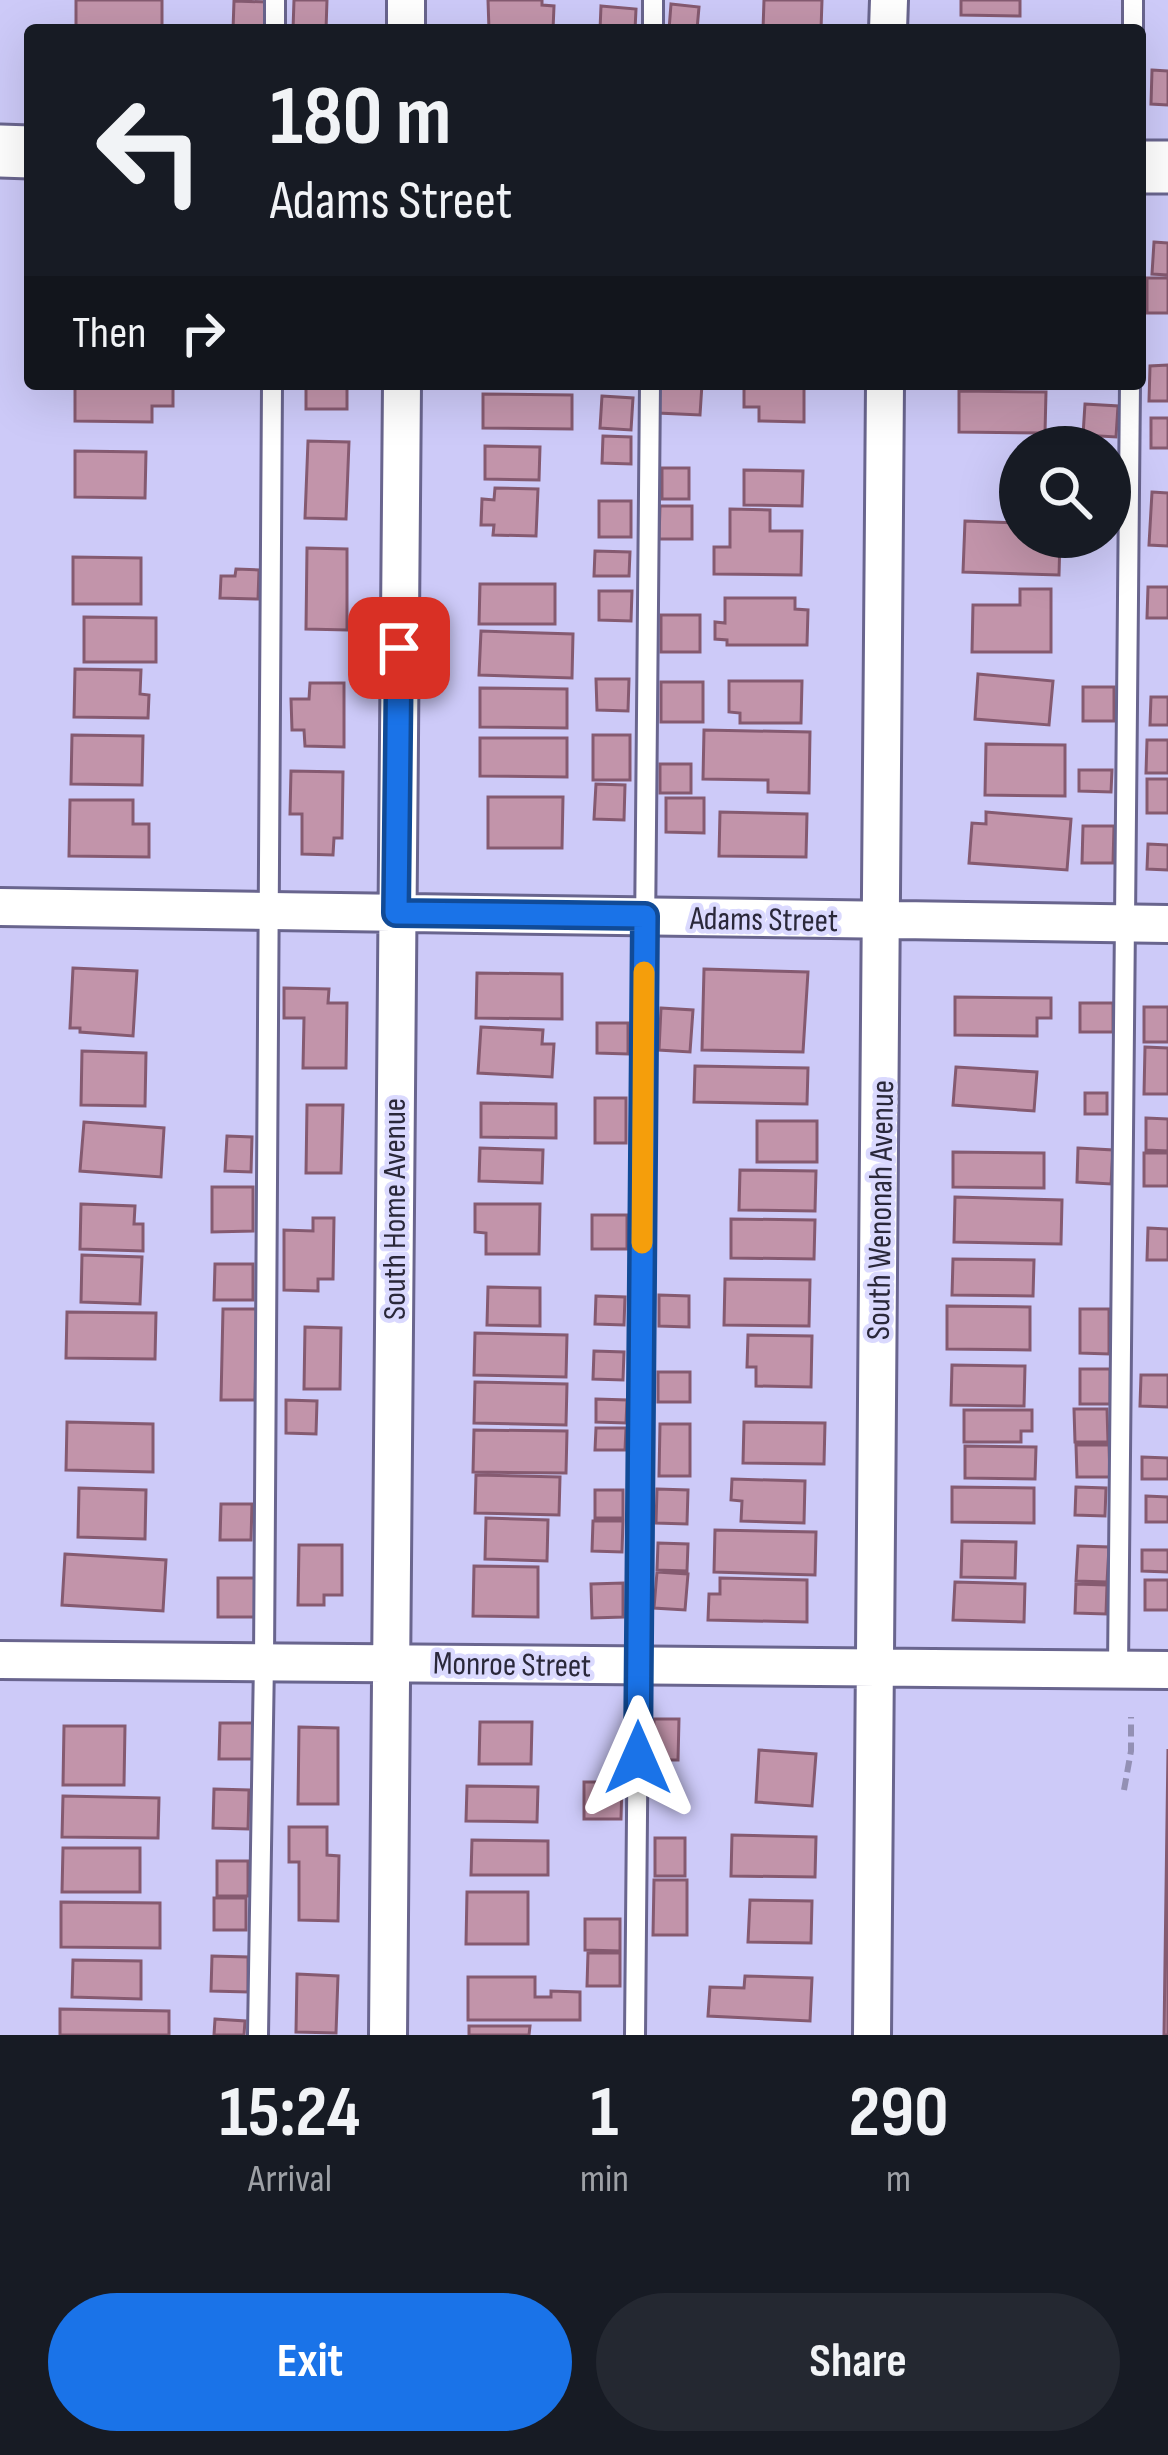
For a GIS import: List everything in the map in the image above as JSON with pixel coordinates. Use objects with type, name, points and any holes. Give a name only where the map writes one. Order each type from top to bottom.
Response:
[{"type":"street","name":"South Home Avenue","points":[[388,2035],[402,390]]},
{"type":"street","name":"South Wenonah Avenue","points":[[872,2035],[886,390]]},
{"type":"street","name":"Adams Street","points":[[0,907],[1168,923]]},
{"type":"street","name":"Monroe Street","points":[[0,1660],[1168,1670]]},
{"type":"lane","points":[[258,2035],[272,390]]},
{"type":"lane","points":[[635,2035],[650,390]]},
{"type":"lane","points":[[1118,1669],[1130,390]]},
{"type":"path","points":[[1124,1790],[1131,1717]]},
{"type":"building","points":[[76,0],[162,0],[162,24],[76,24]]},
{"type":"building","points":[[294,0],[327,0],[326,24],[293,24]]},
{"type":"building","points":[[488,0],[542,0],[542,5],[554,6],[553,24],[489,24]]},
{"type":"building","points":[[764,0],[822,0],[821,24],[763,24]]},
{"type":"building","points":[[961,0],[1020,0],[1020,16],[961,15]]},
{"type":"building","points":[[234,1],[268,2],[267,24],[233,24]]},
{"type":"building","points":[[671,4],[699,7],[698,24],[669,24]]},
{"type":"building","points":[[601,6],[636,9],[635,24],[600,24]]},
{"type":"building","points":[[1152,70],[1168,71],[1168,105],[1151,104]]},
{"type":"building","points":[[1154,242],[1168,243],[1168,275],[1152,274]]},
{"type":"building","points":[[1147,278],[1168,278],[1168,313],[1147,313]]},
{"type":"building","points":[[1168,365],[1168,401],[1149,401],[1150,366]]},
{"type":"building","points":[[75,390],[173,390],[173,406],[152,406],[152,422],[75,421]]},
{"type":"building","points":[[306,390],[347,390],[347,409],[306,409]]},
{"type":"building","points":[[659,390],[702,390],[700,415],[658,413]]},
{"type":"building","points":[[744,390],[804,390],[804,422],[759,421],[759,407],[744,407]]},
{"type":"building","points":[[959,391],[1046,392],[1045,426],[959,432]]},
{"type":"building","points":[[483,394],[572,395],[572,429],[483,428]]},
{"type":"building","points":[[602,396],[633,398],[631,430],[600,428]]},
{"type":"building","points":[[1085,404],[1118,406],[1117,426],[1084,426]]},
{"type":"building","points":[[1151,418],[1168,418],[1168,448],[1151,448]]},
{"type":"building","points":[[603,436],[631,437],[631,464],[602,463]]},
{"type":"building","points":[[308,441],[349,442],[346,519],[305,518]]},
{"type":"building","points":[[485,446],[540,447],[539,480],[485,479]]},
{"type":"building","points":[[75,451],[146,452],[145,498],[75,497]]},
{"type":"building","points":[[662,468],[689,468],[689,499],[662,499]]},
{"type":"building","points":[[744,470],[803,471],[802,506],[744,505]]},
{"type":"building","points":[[495,488],[538,489],[536,536],[493,535],[494,525],[481,525],[482,499],[494,500]]},
{"type":"building","points":[[1152,492],[1168,493],[1168,546],[1149,545]]},
{"type":"building","points":[[599,501],[631,501],[631,537],[599,537]]},
{"type":"building","points":[[660,506],[692,506],[692,539],[659,539]]},
{"type":"building","points":[[730,509],[770,510],[770,531],[802,531],[801,575],[714,574],[714,547],[730,547]]},
{"type":"building","points":[[965,521],[999,522],[999,558],[1059,558],[1059,575],[963,572]]},
{"type":"building","points":[[307,548],[347,549],[347,630],[306,629]]},
{"type":"building","points":[[595,551],[630,552],[629,576],[594,576]]},
{"type":"building","points":[[73,557],[141,558],[141,604],[73,604]]},
{"type":"building","points":[[236,569],[259,570],[258,599],[220,598],[221,576],[235,576]]},
{"type":"building","points":[[480,584],[555,584],[555,624],[479,624]]},
{"type":"building","points":[[1148,587],[1168,587],[1168,618],[1147,618]]},
{"type":"building","points":[[1020,589],[1051,589],[1051,652],[972,652],[973,605],[1020,605]]},
{"type":"building","points":[[599,591],[632,591],[631,621],[599,620]]},
{"type":"building","points":[[725,598],[795,598],[795,609],[808,610],[807,645],[727,645],[727,640],[715,639],[715,622],[725,623]]},
{"type":"building","points":[[661,615],[700,615],[700,652],[661,652]]},
{"type":"building","points":[[84,617],[156,618],[156,662],[84,662]]},
{"type":"building","points":[[481,631],[573,634],[572,678],[479,675]]},
{"type":"building","points":[[75,669],[141,670],[140,694],[149,695],[148,718],[74,717]]},
{"type":"building","points":[[978,674],[1053,681],[1049,725],[975,719]]},
{"type":"building","points":[[596,679],[629,679],[628,711],[597,710]]},
{"type":"building","points":[[729,681],[802,681],[801,723],[740,723],[740,713],[729,712]]},
{"type":"building","points":[[661,682],[703,682],[703,722],[661,722]]},
{"type":"building","points":[[310,683],[344,683],[344,747],[305,746],[304,730],[292,730],[291,699],[309,699]]},
{"type":"building","points":[[1083,687],[1114,687],[1114,721],[1083,721]]},
{"type":"building","points":[[480,688],[567,689],[567,728],[480,727]]},
{"type":"building","points":[[1151,697],[1168,697],[1168,725],[1150,725]]},
{"type":"building","points":[[704,730],[810,732],[809,793],[768,792],[768,780],[703,779]]},
{"type":"building","points":[[72,735],[143,736],[142,785],[71,784]]},
{"type":"building","points":[[593,735],[630,735],[630,780],[593,780]]},
{"type":"building","points":[[480,738],[567,738],[567,777],[480,776]]},
{"type":"building","points":[[1147,740],[1168,740],[1168,773],[1146,773]]},
{"type":"building","points":[[986,744],[1065,745],[1065,796],[985,795]]},
{"type":"building","points":[[660,764],[691,764],[691,793],[660,793]]},
{"type":"building","points":[[1079,770],[1112,770],[1111,792],[1079,791]]},
{"type":"building","points":[[291,771],[343,772],[342,838],[334,838],[333,855],[302,854],[302,814],[290,814]]},
{"type":"building","points":[[1147,779],[1168,779],[1168,813],[1147,813]]},
{"type":"building","points":[[596,784],[625,785],[624,820],[594,819]]},
{"type":"building","points":[[488,797],[563,797],[562,848],[488,848]]},
{"type":"building","points":[[666,798],[704,798],[704,833],[666,832]]},
{"type":"building","points":[[70,800],[133,800],[133,824],[149,824],[149,857],[69,856]]},
{"type":"building","points":[[720,812],[807,814],[806,857],[719,856]]},
{"type":"building","points":[[986,812],[1071,819],[1067,870],[969,863],[972,823],[986,824]]},
{"type":"building","points":[[1083,826],[1114,826],[1113,863],[1082,863]]},
{"type":"building","points":[[1148,844],[1168,845],[1168,870],[1147,869]]},
{"type":"building","points":[[73,968],[137,971],[133,1036],[70,1028]]},
{"type":"building","points":[[704,969],[808,972],[803,1052],[702,1050]]},
{"type":"building","points":[[477,973],[562,974],[562,1019],[476,1018]]},
{"type":"building","points":[[284,988],[329,989],[328,1003],[347,1003],[346,1068],[303,1068],[304,1018],[284,1018]]},
{"type":"building","points":[[955,997],[1051,998],[1051,1018],[1037,1018],[1037,1036],[955,1035]]},
{"type":"building","points":[[1080,1003],[1113,1003],[1113,1032],[1080,1032]]},
{"type":"building","points":[[1144,1007],[1168,1007],[1168,1042],[1144,1042]]},
{"type":"building","points":[[661,1008],[693,1010],[690,1052],[659,1050]]},
{"type":"building","points":[[597,1023],[628,1023],[628,1054],[597,1053]]},
{"type":"building","points":[[481,1027],[543,1030],[542,1044],[554,1044],[552,1077],[478,1073]]},
{"type":"building","points":[[1145,1047],[1168,1048],[1168,1094],[1144,1094]]},
{"type":"building","points":[[82,1051],[146,1053],[145,1106],[81,1105]]},
{"type":"building","points":[[695,1066],[808,1068],[807,1104],[694,1102]]},
{"type":"building","points":[[956,1067],[1037,1072],[1034,1111],[953,1105]]},
{"type":"building","points":[[1085,1093],[1107,1093],[1107,1114],[1085,1114]]},
{"type":"building","points":[[595,1098],[626,1098],[626,1143],[595,1143]]},
{"type":"building","points":[[481,1103],[556,1104],[556,1138],[481,1137]]},
{"type":"building","points":[[307,1105],[343,1105],[341,1173],[306,1173]]},
{"type":"building","points":[[1146,1118],[1168,1119],[1168,1151],[1146,1150]]},
{"type":"building","points":[[757,1121],[817,1121],[817,1162],[757,1162]]},
{"type":"building","points":[[84,1122],[164,1128],[161,1177],[80,1171]]},
{"type":"building","points":[[227,1136],[252,1137],[251,1172],[225,1171]]},
{"type":"building","points":[[480,1148],[543,1150],[542,1183],[479,1181]]},
{"type":"building","points":[[1078,1148],[1113,1150],[1111,1184],[1077,1182]]},
{"type":"building","points":[[953,1152],[1044,1153],[1044,1188],[953,1187]]},
{"type":"building","points":[[1144,1153],[1168,1153],[1168,1186],[1144,1186]]},
{"type":"building","points":[[740,1170],[816,1171],[815,1211],[739,1210]]},
{"type":"building","points":[[212,1187],[253,1187],[253,1231],[212,1232]]},
{"type":"building","points":[[955,1197],[1062,1200],[1061,1244],[954,1242]]},
{"type":"building","points":[[81,1204],[135,1206],[134,1224],[143,1224],[143,1251],[80,1249]]},
{"type":"building","points":[[475,1204],[540,1204],[539,1254],[486,1254],[486,1233],[475,1232]]},
{"type":"building","points":[[592,1215],[627,1215],[627,1249],[592,1249]]},
{"type":"building","points":[[313,1218],[334,1218],[333,1279],[318,1279],[318,1291],[284,1290],[284,1230],[313,1231]]},
{"type":"building","points":[[731,1219],[815,1220],[814,1259],[731,1258]]},
{"type":"building","points":[[1148,1228],[1168,1229],[1168,1260],[1147,1260]]},
{"type":"building","points":[[82,1255],[142,1257],[140,1304],[81,1302]]},
{"type":"building","points":[[953,1259],[1034,1260],[1033,1296],[952,1295]]},
{"type":"building","points":[[215,1264],[253,1264],[253,1300],[214,1300]]},
{"type":"building","points":[[725,1279],[810,1280],[809,1326],[724,1325]]},
{"type":"building","points":[[488,1287],[540,1288],[540,1326],[487,1325]]},
{"type":"building","points":[[659,1295],[689,1296],[689,1327],[659,1326]]},
{"type":"building","points":[[596,1296],[625,1297],[624,1325],[595,1324]]},
{"type":"building","points":[[947,1306],[1030,1307],[1030,1350],[947,1349]]},
{"type":"building","points":[[223,1309],[257,1309],[255,1400],[221,1400]]},
{"type":"building","points":[[1080,1309],[1109,1309],[1109,1354],[1080,1353]]},
{"type":"building","points":[[67,1312],[156,1313],[155,1359],[66,1358]]},
{"type":"building","points":[[305,1327],[341,1328],[340,1389],[304,1389]]},
{"type":"building","points":[[475,1333],[567,1335],[566,1377],[474,1375]]},
{"type":"building","points":[[748,1335],[812,1336],[811,1387],[756,1386],[756,1367],[747,1367]]},
{"type":"building","points":[[594,1351],[624,1352],[623,1380],[593,1379]]},
{"type":"building","points":[[952,1365],[1025,1366],[1024,1406],[951,1405]]},
{"type":"building","points":[[1080,1369],[1110,1369],[1110,1404],[1080,1404]]},
{"type":"building","points":[[658,1372],[690,1372],[690,1402],[658,1402]]},
{"type":"building","points":[[1141,1375],[1168,1375],[1168,1407],[1140,1406]]},
{"type":"building","points":[[475,1382],[567,1384],[566,1425],[474,1423]]},
{"type":"building","points":[[596,1399],[627,1400],[626,1423],[596,1422]]},
{"type":"building","points":[[286,1400],[317,1401],[316,1434],[286,1433]]},
{"type":"building","points":[[1074,1409],[1107,1409],[1108,1442],[1075,1442]]},
{"type":"building","points":[[964,1410],[1032,1410],[1032,1431],[1021,1431],[1021,1442],[964,1442]]},
{"type":"building","points":[[67,1422],[153,1424],[153,1472],[66,1470]]},
{"type":"building","points":[[744,1422],[825,1423],[824,1464],[743,1463]]},
{"type":"building","points":[[660,1424],[690,1424],[690,1476],[659,1476]]},
{"type":"building","points":[[596,1428],[626,1428],[625,1450],[595,1450]]},
{"type":"building","points":[[474,1430],[567,1431],[566,1473],[473,1472]]},
{"type":"building","points":[[1076,1445],[1109,1445],[1110,1477],[1077,1477]]},
{"type":"building","points":[[965,1446],[1036,1447],[1035,1479],[965,1478]]},
{"type":"building","points":[[1142,1457],[1168,1458],[1168,1479],[1142,1479]]},
{"type":"building","points":[[476,1475],[560,1477],[559,1515],[475,1513]]},
{"type":"building","points":[[732,1479],[805,1481],[804,1523],[741,1521],[742,1501],[731,1500]]},
{"type":"building","points":[[952,1487],[1034,1488],[1034,1523],[952,1522]]},
{"type":"building","points":[[1076,1487],[1106,1488],[1105,1516],[1075,1515]]},
{"type":"building","points":[[79,1488],[146,1490],[145,1539],[78,1537]]},
{"type":"building","points":[[657,1489],[688,1490],[687,1524],[656,1523]]},
{"type":"building","points":[[595,1490],[623,1490],[623,1518],[595,1518]]},
{"type":"building","points":[[1146,1496],[1168,1497],[1168,1522],[1146,1522]]},
{"type":"building","points":[[221,1504],[252,1504],[251,1540],[220,1540]]},
{"type":"building","points":[[486,1518],[548,1520],[547,1561],[485,1559]]},
{"type":"building","points":[[593,1521],[623,1521],[622,1552],[592,1551]]},
{"type":"building","points":[[715,1530],[816,1532],[815,1575],[714,1572]]},
{"type":"building","points":[[962,1541],[1016,1542],[1015,1578],[961,1577]]},
{"type":"building","points":[[658,1543],[688,1544],[687,1571],[657,1570]]},
{"type":"building","points":[[299,1545],[342,1545],[342,1595],[324,1595],[324,1605],[298,1605]]},
{"type":"building","points":[[1078,1546],[1109,1547],[1107,1582],[1076,1581]]},
{"type":"building","points":[[1142,1550],[1168,1550],[1168,1572],[1142,1571]]},
{"type":"building","points":[[65,1554],[166,1560],[163,1611],[62,1605]]},
{"type":"building","points":[[474,1566],[538,1567],[538,1617],[473,1616]]},
{"type":"building","points":[[657,1572],[688,1574],[685,1610],[654,1608]]},
{"type":"building","points":[[218,1578],[255,1578],[255,1617],[218,1617]]},
{"type":"building","points":[[720,1578],[807,1580],[807,1622],[708,1620],[709,1594],[720,1594]]},
{"type":"building","points":[[1145,1580],[1168,1580],[1168,1610],[1145,1610]]},
{"type":"building","points":[[955,1582],[1025,1584],[1024,1622],[953,1620]]},
{"type":"building","points":[[623,1583],[623,1617],[592,1618],[591,1584]]},
{"type":"building","points":[[1076,1584],[1107,1585],[1106,1614],[1075,1613]]},
{"type":"building","points":[[654,1719],[679,1719],[678,1760],[653,1760]]},
{"type":"building","points":[[480,1722],[532,1722],[531,1764],[479,1764]]},
{"type":"building","points":[[220,1723],[255,1723],[254,1759],[219,1759]]},
{"type":"building","points":[[64,1726],[125,1726],[124,1785],[63,1785]]},
{"type":"building","points":[[299,1727],[338,1728],[338,1804],[298,1804]]},
{"type":"building","points":[[1168,1749],[1168,2035],[1164,2035]]},
{"type":"building","points":[[759,1750],[816,1754],[812,1806],[756,1802]]},
{"type":"building","points":[[584,1782],[622,1782],[621,1819],[584,1819]]},
{"type":"building","points":[[467,1786],[538,1787],[537,1822],[466,1821]]},
{"type":"building","points":[[214,1789],[249,1790],[248,1829],[213,1828]]},
{"type":"building","points":[[63,1796],[159,1798],[158,1838],[62,1837]]},
{"type":"building","points":[[289,1827],[327,1827],[327,1855],[339,1856],[338,1921],[299,1920],[299,1862],[289,1862]]},
{"type":"building","points":[[732,1835],[816,1837],[815,1877],[731,1876]]},
{"type":"building","points":[[655,1838],[685,1838],[685,1876],[655,1876]]},
{"type":"building","points":[[472,1840],[548,1841],[548,1875],[471,1875]]},
{"type":"building","points":[[63,1848],[140,1848],[140,1892],[62,1892]]},
{"type":"building","points":[[217,1861],[248,1861],[248,1896],[217,1896]]},
{"type":"building","points":[[654,1880],[687,1880],[687,1935],[653,1935]]},
{"type":"building","points":[[467,1892],[528,1892],[528,1944],[466,1944]]},
{"type":"building","points":[[214,1898],[246,1898],[246,1930],[214,1930]]},
{"type":"building","points":[[750,1900],[812,1901],[811,1943],[748,1942]]},
{"type":"building","points":[[61,1902],[160,1903],[160,1948],[61,1947]]},
{"type":"building","points":[[585,1919],[620,1919],[620,1951],[585,1950]]},
{"type":"building","points":[[588,1953],[620,1953],[620,1986],[587,1986]]},
{"type":"building","points":[[212,1956],[248,1957],[248,1992],[211,1991]]},
{"type":"building","points":[[73,1960],[141,1961],[141,1999],[72,1997]]},
{"type":"building","points":[[297,1974],[338,1976],[336,2033],[296,2032]]},
{"type":"building","points":[[745,1976],[812,1978],[810,2021],[708,2016],[710,1987],[744,1988]]},
{"type":"building","points":[[468,1977],[535,1977],[535,1997],[551,1997],[551,1991],[580,1992],[580,2020],[468,2020]]},
{"type":"building","points":[[60,2009],[169,2011],[169,2035],[60,2035]]},
{"type":"building","points":[[215,2019],[245,2021],[244,2035],[214,2035]]},
{"type":"building","points":[[469,2026],[530,2026],[529,2035],[469,2035]]},
{"type":"slow traffic","points":[[642,1243],[644,972]]},
{"type":"route","points":[[399,648],[396,913],[645,916],[638,1758]]}]
